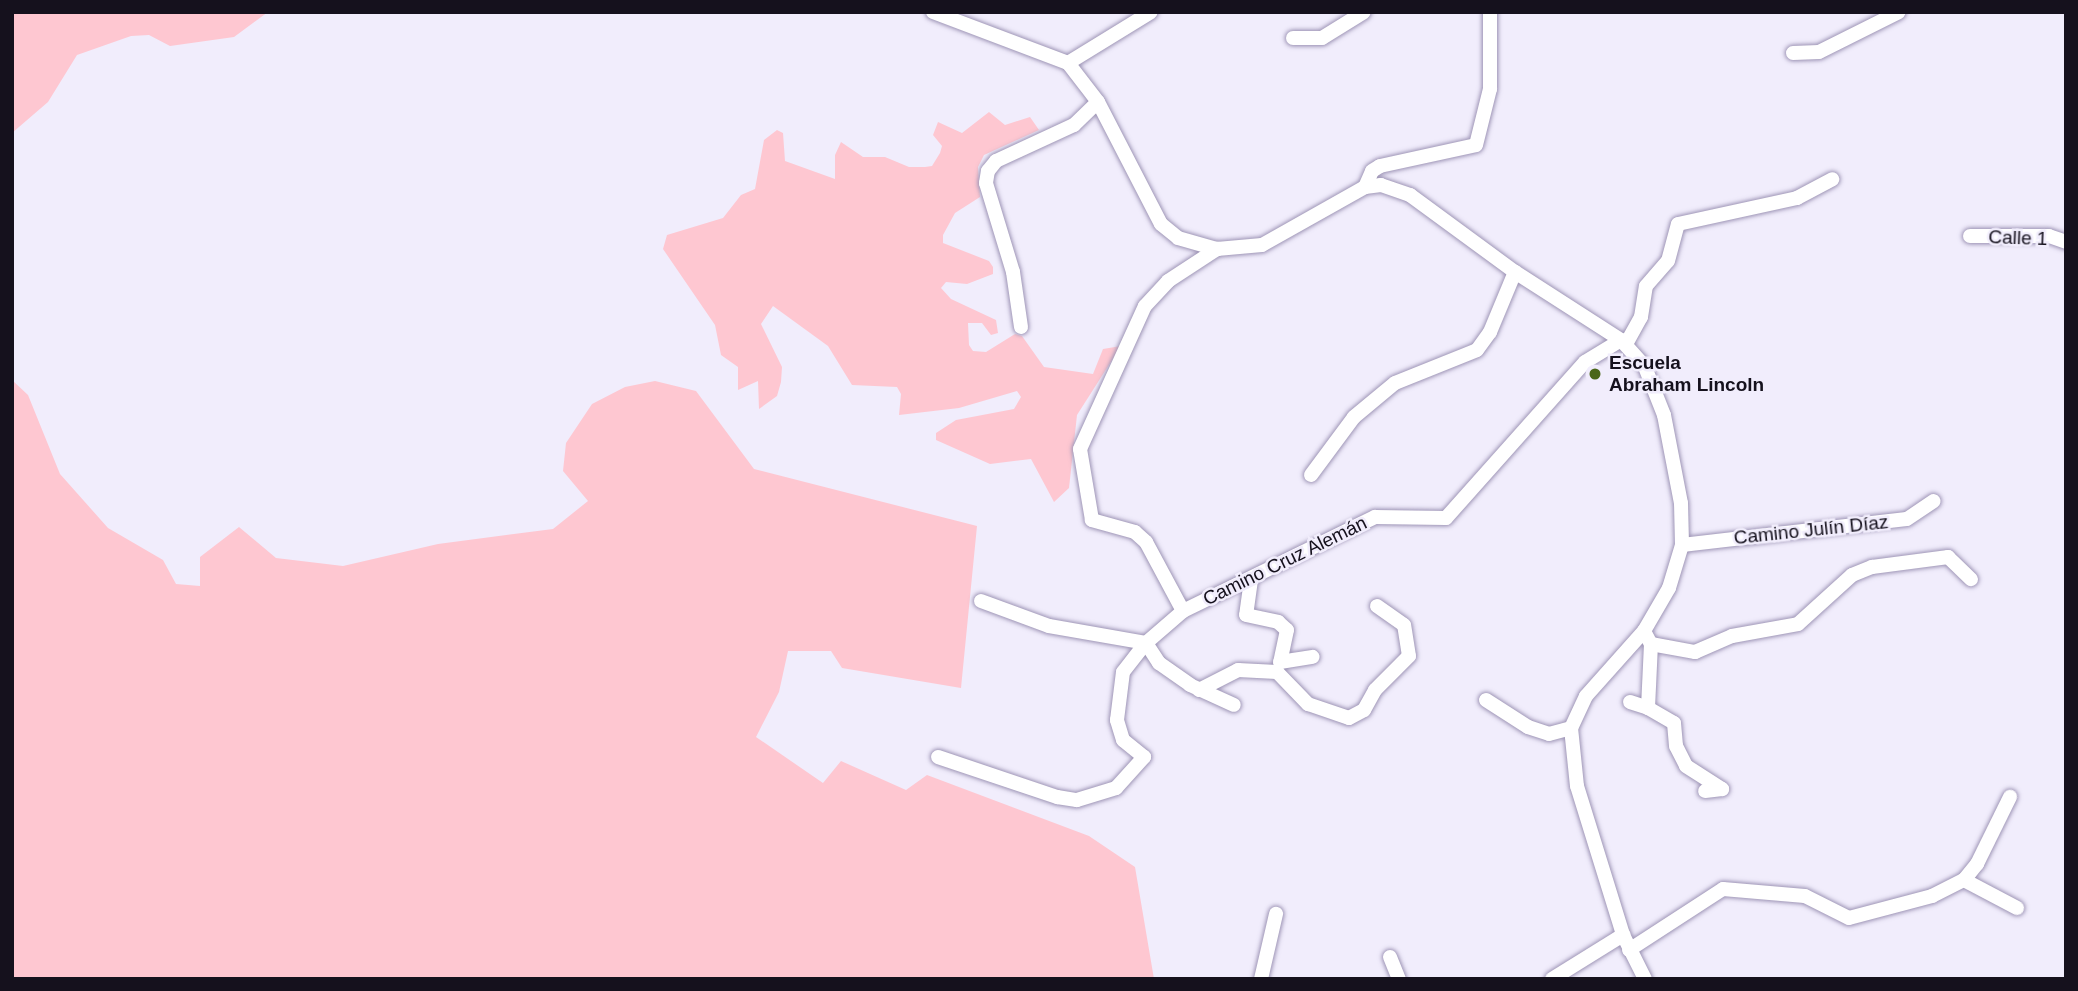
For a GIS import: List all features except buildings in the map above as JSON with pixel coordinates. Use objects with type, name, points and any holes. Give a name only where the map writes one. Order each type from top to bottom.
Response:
[{"type":"street","points":[[933,12],[1068,62],[1098,102],[1161,224],[1178,238],[1217,248],[1262,245],[1365,187],[1381,186],[1410,195],[1515,272],[1623,342],[1645,367],[1664,415],[1681,503],[1682,545],[1670,588],[1648,638],[1586,696],[1571,728],[1577,786],[1623,935],[1645,979]]},
{"type":"street","points":[[1068,62],[1151,12]]},
{"type":"street","points":[[1293,38],[1322,38],[1364,12]]},
{"type":"street","points":[[1365,187],[1372,171],[1380,166],[1476,145],[1490,89],[1490,12]]},
{"type":"street","points":[[1793,53],[1819,52],[1899,12]]},
{"type":"street","points":[[1021,327],[1013,272],[986,183],[988,171],[996,161],[1074,125],[1098,102]]},
{"type":"street","points":[[1623,342],[1641,317],[1647,286],[1668,261],[1678,224],[1797,198],[1832,179]]},
{"type":"street","name":"Calle 1","points":[[1970,236],[2049,236],[2066,242]]},
{"type":"street","points":[[1183,611],[1146,541],[1135,532],[1092,520],[1080,449],[1145,306],[1168,281],[1217,248]]},
{"type":"street","points":[[1311,475],[1354,417],[1395,383],[1477,350],[1490,332],[1515,272]]},
{"type":"street","name":"Camino Cruz Alemán","points":[[938,757],[1077,800],[1116,788],[1144,757],[1123,740],[1117,720],[1124,672],[1146,643],[1183,611],[1375,517],[1446,518],[1585,362],[1623,342]]},
{"type":"street","name":"Camino Julín Díaz","points":[[1682,545],[1907,519],[1934,501]]},
{"type":"street","points":[[1648,638],[1695,652],[1732,636],[1798,624],[1852,575],[1872,568],[1948,557],[1971,579]]},
{"type":"street","points":[[1251,580],[1246,615],[1278,622],[1287,630],[1280,662],[1312,657]]},
{"type":"street","points":[[981,601],[1049,626],[1146,643],[1159,663],[1199,690],[1234,705]]},
{"type":"street","points":[[1199,690],[1238,670],[1277,672],[1308,704],[1349,718],[1364,710],[1376,690],[1409,656],[1404,625],[1377,606]]},
{"type":"street","points":[[1648,638],[1648,708]]},
{"type":"street","points":[[1486,700],[1528,727],[1549,733],[1571,728]]},
{"type":"street","points":[[1630,702],[1648,708],[1674,723],[1676,746],[1686,766],[1722,789],[1704,791]]},
{"type":"street","points":[[1629,950],[1723,890],[1805,897],[1849,918],[1932,896],[1964,880],[1977,864],[2010,797]]},
{"type":"street","points":[[1964,880],[2017,908]]},
{"type":"street","points":[[1261,979],[1276,914]]},
{"type":"street","points":[[1557,977],[1597,955],[1623,935]]},
{"type":"street","points":[[1390,957],[1399,979]]},
{"type":"shaded area","points":[[12,12],[268,12],[234,37],[170,46],[149,35],[131,36],[77,55],[48,102],[12,133]]},
{"type":"shaded area","points":[[989,112],[1005,125],[1030,117],[1039,130],[984,155],[978,167],[980,197],[955,213],[943,235],[943,243],[989,261],[993,267],[993,274],[967,284],[946,282],[941,288],[951,299],[996,320],[998,333],[991,335],[982,323],[968,323],[969,345],[973,351],[986,352],[1015,334],[1022,336],[1044,367],[1093,374],[1103,349],[1121,346],[1077,415],[1069,488],[1054,502],[1031,459],[990,464],[936,440],[936,433],[956,420],[1014,409],[1021,397],[1017,391],[959,408],[899,415],[901,394],[897,387],[852,385],[828,346],[773,306],[761,324],[782,367],[781,382],[777,396],[759,409],[758,381],[738,390],[738,367],[721,355],[715,325],[663,249],[667,235],[723,218],[741,195],[755,189],[764,140],[777,130],[783,133],[785,161],[835,179],[835,155],[841,142],[863,157],[885,157],[909,167],[932,166],[942,146],[933,135],[938,122],[962,133]]},
{"type":"shaded area","points":[[12,380],[28,395],[60,474],[108,528],[163,560],[176,584],[200,586],[200,557],[239,527],[276,558],[343,566],[438,544],[553,529],[588,501],[563,471],[566,443],[592,404],[625,387],[655,381],[696,391],[754,469],[977,526],[961,688],[842,668],[831,651],[788,651],[779,692],[756,737],[823,783],[841,761],[906,790],[927,775],[1089,836],[1135,867],[1154,979],[12,979]]},
{"type":"place","name":"Escuela Abraham Lincoln","points":[[1595,374]]}]
